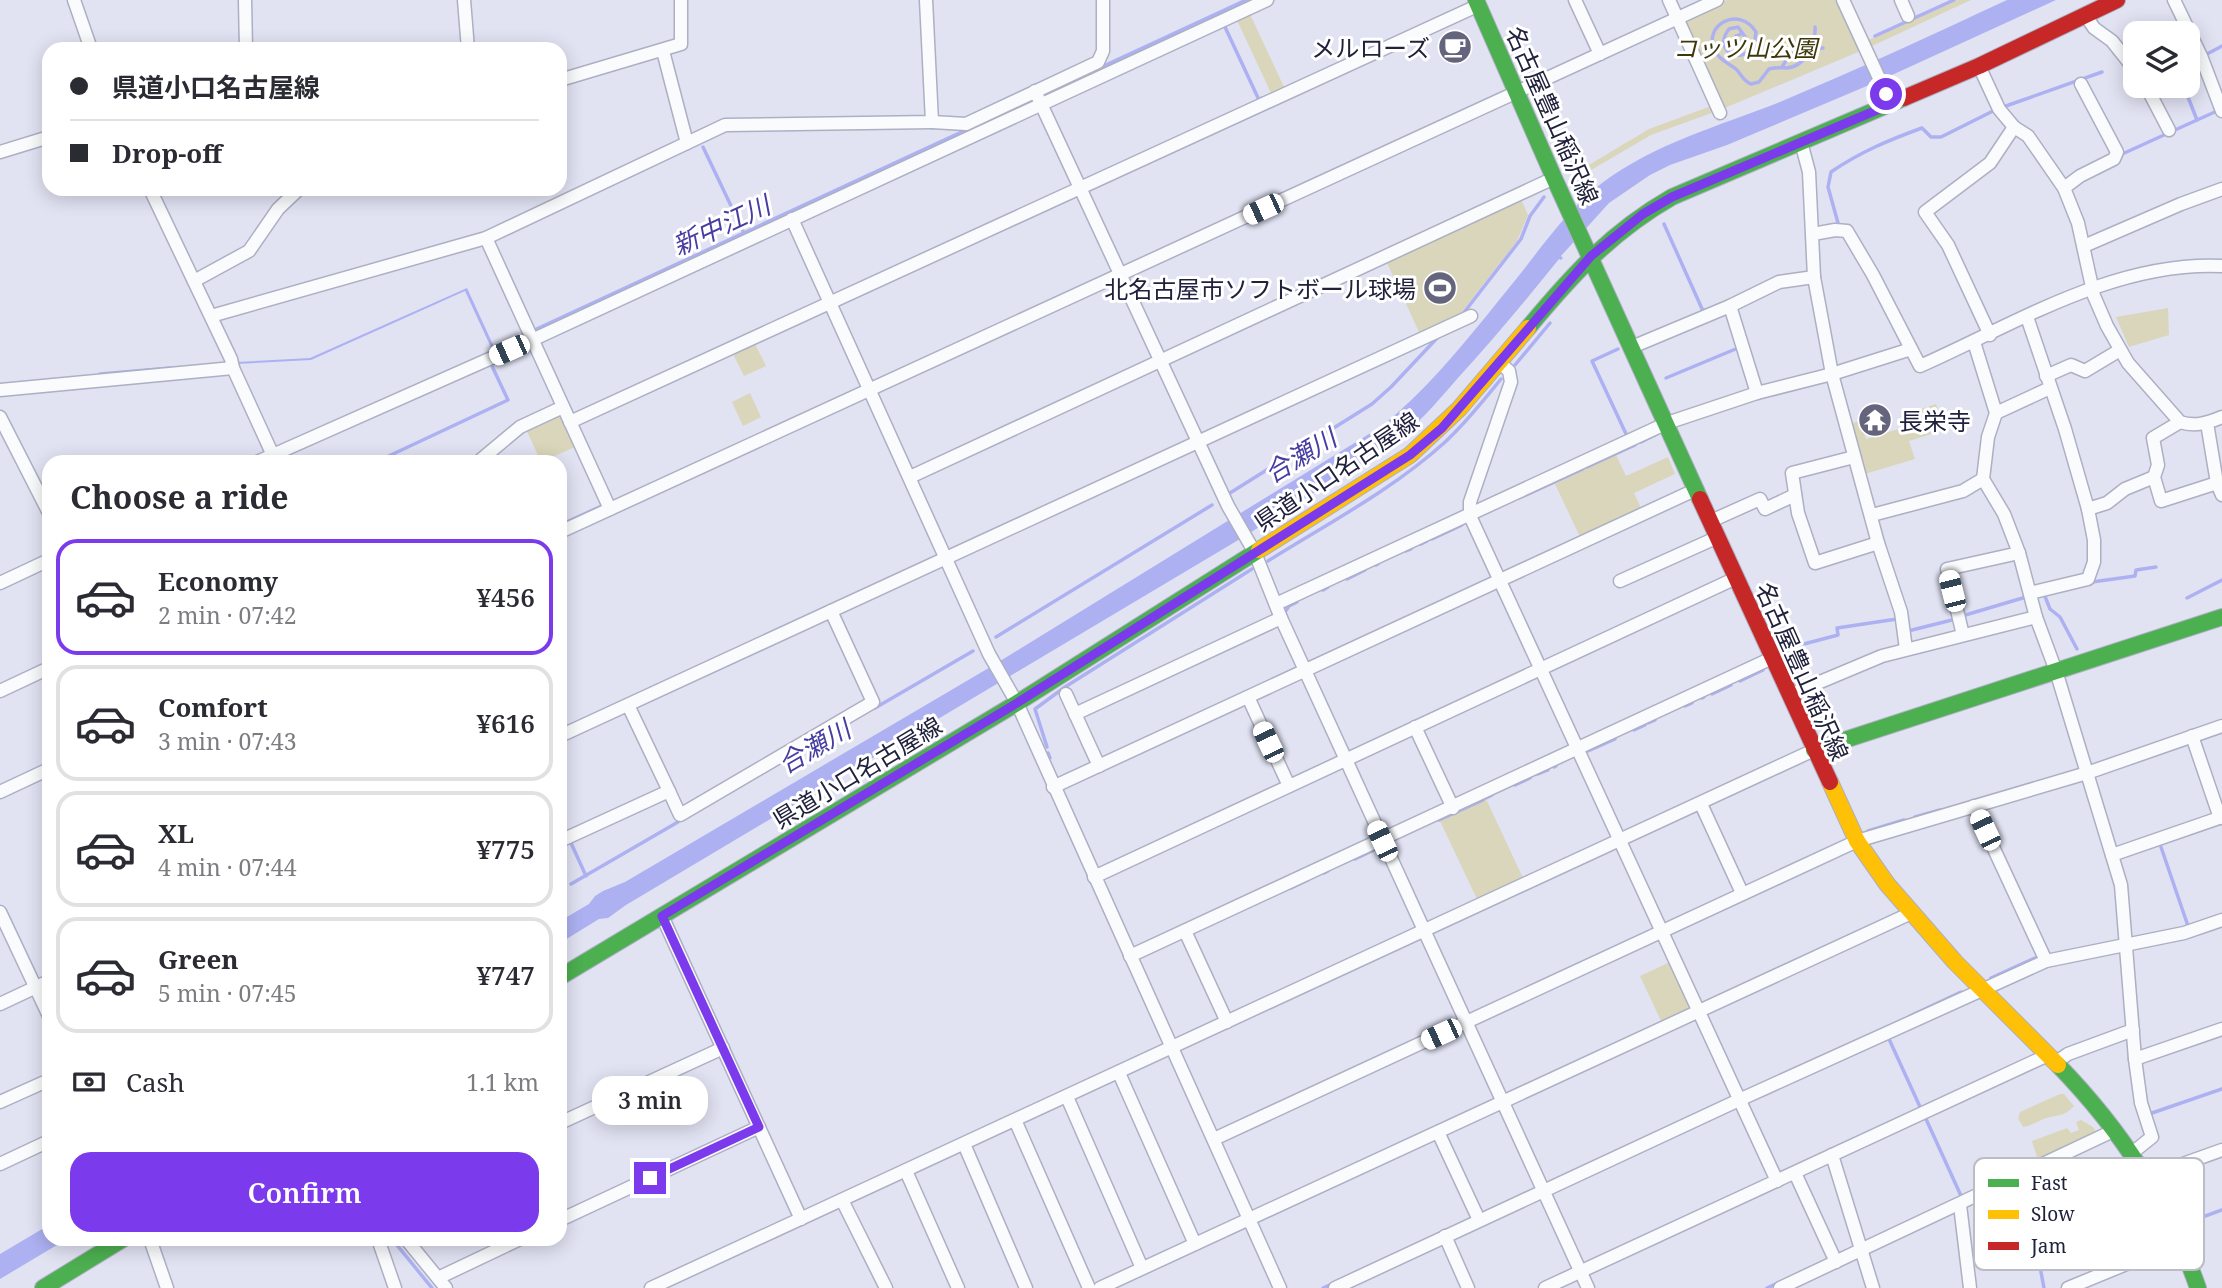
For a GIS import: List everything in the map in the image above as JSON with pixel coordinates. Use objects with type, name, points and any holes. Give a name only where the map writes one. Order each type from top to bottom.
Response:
[{"type":"main road","name":"県道小口名古屋線","points":[[567,973],[1252,548],[1410,455],[1442,428],[1591,256],[1643,214],[1664,202],[1801,142],[1888,98],[1979,66],[2117,0]]},
{"type":"main road","name":"名古屋豊山稲沢線","points":[[1477,3],[1554,178],[1857,841],[1877,874],[1909,914],[2083,1091],[2135,1158]]},
{"type":"main road","points":[[1814,750],[2222,617]]},
{"type":"main road","points":[[43,1288],[112,1246]]},
{"type":"main road","name":"名古屋豊山稲沢線","points":[[2191,1270],[2198,1288]]},
{"type":"street","points":[[74,0],[89,42]]},
{"type":"street","points":[[245,0],[246,42]]},
{"type":"street","points":[[464,0],[467,42]]},
{"type":"street","points":[[567,78],[681,44],[681,0]]},
{"type":"street","points":[[926,0],[932,122]]},
{"type":"street","points":[[211,316],[485,238],[725,125],[932,122],[966,124],[1038,98],[1098,62],[1103,51],[1102,0]]},
{"type":"street","points":[[281,455],[531,336],[792,219],[1038,98],[1267,0]]},
{"type":"street","points":[[1575,0],[1600,54]]},
{"type":"street","points":[[1669,0],[1720,113]]},
{"type":"street","points":[[567,529],[1717,0]]},
{"type":"street","points":[[1843,0],[1888,98]]},
{"type":"street","points":[[1900,0],[1908,16]]},
{"type":"street","points":[[2174,0],[2201,56],[2222,111]]},
{"type":"street","points":[[570,422],[1477,3]]},
{"type":"street","points":[[2087,16],[2094,28],[2112,41],[2123,55]]},
{"type":"street","points":[[663,51],[687,143]]},
{"type":"street","points":[[1979,66],[1999,109],[2014,127],[2028,136],[2064,188],[2078,223],[2094,296],[2128,363],[2180,422],[2188,425],[2207,424],[2222,417]]},
{"type":"street","points":[[2064,188],[2080,176],[2114,159],[2117,152],[2081,84]]},
{"type":"street","points":[[1038,98],[1230,510],[1252,548],[1382,841],[1588,1288]]},
{"type":"street","points":[[2152,98],[2169,130]]},
{"type":"street","points":[[1990,335],[1948,245],[1925,212],[1990,163],[2014,127]]},
{"type":"street","points":[[0,152],[42,139]]},
{"type":"street","points":[[1801,142],[1809,172],[1814,277],[1832,374],[1878,543],[1901,612],[1906,649]]},
{"type":"street","points":[[910,477],[1554,178]]},
{"type":"street","points":[[2084,246],[2222,189]]},
{"type":"street","points":[[153,196],[274,455]]},
{"type":"street","points":[[194,281],[249,251],[278,209],[292,196]]},
{"type":"street","points":[[792,219],[991,657],[1014,698],[1280,1288]]},
{"type":"street","points":[[1813,234],[1847,231],[1920,366],[2093,287],[2141,275],[2221,264]]},
{"type":"street","points":[[485,238],[610,509]]},
{"type":"street","points":[[1632,347],[1730,306],[1779,282],[1814,277]]},
{"type":"street","points":[[1730,306],[1757,393]]},
{"type":"street","points":[[567,728],[628,705],[1471,316]]},
{"type":"street","points":[[2027,317],[2065,429],[2094,540],[2094,562],[2088,579],[2030,593]]},
{"type":"street","points":[[1974,342],[1996,412],[1989,437],[1983,479],[2004,514],[2019,553],[2036,617],[2056,671],[2121,885],[2135,1059],[2141,1103],[2152,1137],[2132,1153]]},
{"type":"street","points":[[1276,604],[1667,423],[1757,393],[1832,374],[1911,349]]},
{"type":"street","points":[[1996,412],[2048,382],[2071,365],[2085,371],[2120,350]]},
{"type":"street","points":[[1500,362],[1509,371],[1511,382],[1470,502],[1470,516],[1777,1181]]},
{"type":"street","points":[[0,390],[233,368]]},
{"type":"street","points":[[486,455],[520,427],[563,407]]},
{"type":"street","points":[[0,417],[42,499]]},
{"type":"street","points":[[2180,422],[2153,438],[2158,465],[2154,477],[2161,501],[2219,489],[2207,424]]},
{"type":"street","points":[[1854,457],[1792,473],[1798,513],[1815,563],[1878,543]]},
{"type":"street","points":[[2088,509],[2107,503],[2125,489],[2154,477]]},
{"type":"street","points":[[1872,515],[1963,491],[1983,479]]},
{"type":"street","points":[[1053,787],[1697,489]]},
{"type":"street","points":[[1711,521],[1760,499],[1765,509],[1795,495]]},
{"type":"street","points":[[1620,581],[1718,537]]},
{"type":"street","points":[[1964,635],[1947,569],[2019,553]]},
{"type":"street","points":[[0,583],[42,563]]},
{"type":"street","points":[[1094,877],[1736,578]]},
{"type":"street","points":[[628,705],[680,815],[873,702],[831,611]]},
{"type":"street","points":[[1789,695],[1882,656],[2036,617]]},
{"type":"street","points":[[1075,714],[1281,618]]},
{"type":"street","points":[[1130,956],[1772,658]]},
{"type":"street","points":[[0,691],[42,671]]},
{"type":"street","points":[[1066,694],[1100,765]]},
{"type":"street","points":[[1248,697],[1289,786]]},
{"type":"street","points":[[1214,1139],[1857,841],[2087,773],[2222,726]]},
{"type":"street","points":[[1415,727],[1453,808]]},
{"type":"street","points":[[2112,855],[2221,818],[2192,736]]},
{"type":"street","points":[[651,1288],[1814,750]]},
{"type":"street","points":[[0,792],[42,772]]},
{"type":"street","points":[[567,838],[668,791]]},
{"type":"street","points":[[1701,804],[1742,893]]},
{"type":"street","points":[[1974,806],[2046,961]]},
{"type":"street","points":[[0,912],[42,1000]]},
{"type":"street","points":[[1100,1288],[1909,914]]},
{"type":"street","points":[[662,916],[801,1219]]},
{"type":"street","points":[[1335,1288],[2046,961],[2184,933],[2222,920]]},
{"type":"street","points":[[1185,931],[1227,1022]]},
{"type":"street","points":[[0,1004],[42,984]]},
{"type":"street","points":[[2135,1059],[2222,1029]]},
{"type":"street","points":[[1545,1288],[1832,1155],[2052,1059],[2133,1030]]},
{"type":"street","points":[[567,1120],[723,1048]]},
{"type":"street","points":[[1119,1073],[1195,1244]]},
{"type":"street","points":[[0,1102],[42,1083]]},
{"type":"street","points":[[1067,1097],[1142,1268]]},
{"type":"street","points":[[1015,1120],[1089,1288]]},
{"type":"street","points":[[567,1217],[759,1127]]},
{"type":"street","points":[[2057,1158],[2115,1130]]},
{"type":"street","points":[[1438,1132],[1479,1220]]},
{"type":"street","points":[[0,1164],[42,1144]]},
{"type":"street","points":[[964,1144],[1027,1288]]},
{"type":"street","points":[[2200,1158],[2222,1150]]},
{"type":"street","points":[[1832,1155],[1873,1288]]},
{"type":"street","points":[[906,1171],[958,1288]]},
{"type":"street","points":[[1795,1173],[1836,1262]]},
{"type":"street","points":[[1780,1288],[1974,1198]]},
{"type":"street","points":[[842,1200],[886,1288]]},
{"type":"street","points":[[1960,1205],[1970,1288]]},
{"type":"street","points":[[1445,1237],[1468,1288]]},
{"type":"street","points":[[152,1246],[167,1288]]},
{"type":"street","points":[[380,1246],[395,1288]]},
{"type":"street","points":[[412,1246],[442,1283],[508,1246]]},
{"type":"street","points":[[2068,1288],[2112,1270]]},
{"type":"green space","name":"コッツ山公園","points":[[1727,0],[1840,0],[1863,50],[1720,110],[1683,28],[1687,19]]},
{"type":"green space","points":[[1957,0],[1971,0],[1872,46],[1868,40]]},
{"type":"green space","points":[[1249,12],[1284,87],[1271,93],[1236,18]]},
{"type":"green space","points":[[1714,105],[1717,111],[1651,135],[1574,180],[1572,175],[1649,129]]},
{"type":"green space","name":"北名古屋市ソフトボール球場","points":[[1521,199],[1528,215],[1517,241],[1461,313],[1419,332],[1387,263]]},
{"type":"green space","points":[[2168,308],[2169,335],[2129,347],[2116,317]]},
{"type":"green space","points":[[755,344],[766,366],[744,376],[733,354]]},
{"type":"green space","points":[[750,393],[761,417],[743,426],[732,402]]},
{"type":"green space","points":[[1936,404],[1944,430],[1909,441],[1915,459],[1865,474],[1849,424],[1860,421],[1866,439],[1911,425],[1913,430],[1926,426],[1921,409]]},
{"type":"green space","points":[[557,414],[561,416],[575,447],[557,455],[538,455],[526,429]]},
{"type":"green space","points":[[1616,455],[1626,476],[1668,457],[1675,474],[1634,493],[1642,510],[1581,539],[1555,484]]},
{"type":"green space","points":[[1486,799],[1523,878],[1477,899],[1440,821]]},
{"type":"green space","points":[[1670,962],[1691,1007],[1662,1023],[1640,976]]},
{"type":"green space","points":[[2064,1094],[2074,1106],[2068,1112],[2023,1127],[2018,1118],[2020,1112]]},
{"type":"green space","points":[[2081,1120],[2096,1132],[2042,1158],[2037,1157],[2032,1141],[2067,1128],[2071,1133],[2079,1130],[2076,1122]]},
{"type":"water","points":[[1242,0],[1255,0],[494,354],[465,291],[311,360],[236,362],[310,358],[467,288],[495,349],[524,333]]},
{"type":"water","points":[[2007,0],[2056,0],[1881,80],[1650,175],[1609,203],[1434,405],[1392,444],[1235,542],[608,918],[599,919],[567,939],[567,917],[589,904],[595,896],[625,882],[987,669],[1382,426],[1420,391],[1455,353],[1549,237],[1590,192],[1602,183],[1666,146],[1780,102]]},
{"type":"water","points":[[42,1229],[42,1246],[55,1246],[0,1279],[0,1254]]},
{"type":"waterway","points":[[1875,36],[1954,0]]},
{"type":"waterway","points":[[1741,34],[1734,40],[1737,46],[1743,45],[1746,38],[1738,27],[1729,29],[1724,43],[1730,53],[1748,53],[1754,47],[1756,32],[1741,20],[1732,19],[1718,26],[1712,42],[1719,57],[1751,84],[1759,82],[1769,69],[1787,68],[1800,63],[1812,46],[1815,27]]},
{"type":"waterway","points":[[1225,27],[1259,100],[1262,98]]},
{"type":"waterway","points":[[2207,54],[2222,46]]},
{"type":"waterway","points":[[1812,49],[1823,48]]},
{"type":"waterway","points":[[1782,67],[1790,54],[1807,52]]},
{"type":"waterway","points":[[2003,107],[2102,72]]},
{"type":"waterway","points":[[2120,155],[2197,120],[2188,98]]},
{"type":"waterway","points":[[1838,223],[1828,187],[1831,172],[1864,152],[1922,128],[1931,137],[1941,137],[1995,110]]},
{"type":"waterway","points":[[2197,120],[2217,111]]},
{"type":"waterway","points":[[703,147],[743,231]]},
{"type":"waterway","points":[[1462,315],[1521,239],[1530,216],[1544,197]]},
{"type":"waterway","points":[[1664,224],[1703,311],[1706,310]]},
{"type":"waterway","points":[[1515,365],[1550,323]]},
{"type":"waterway","name":"合瀬川","points":[[1230,493],[1372,404],[1439,336]]},
{"type":"waterway","points":[[1666,378],[1738,348]]},
{"type":"waterway","points":[[1618,349],[1592,361],[1627,436]]},
{"type":"waterway","points":[[391,455],[508,400],[491,364]]},
{"type":"waterway","name":"新中江川","points":[[100,374],[171,368]]},
{"type":"waterway","points":[[1268,561],[1359,506],[1424,460],[1459,428],[1501,379]]},
{"type":"waterway","points":[[1641,442],[1657,434]]},
{"type":"waterway","points":[[1587,467],[1635,445]]},
{"type":"waterway","points":[[1519,498],[1583,469]]},
{"type":"waterway","points":[[567,522],[604,505],[603,502]]},
{"type":"waterway","points":[[996,637],[1212,505]]},
{"type":"waterway","points":[[1432,539],[1462,525]]},
{"type":"waterway","points":[[1421,544],[1427,541]]},
{"type":"waterway","points":[[1406,551],[1411,549]]},
{"type":"waterway","points":[[2092,582],[2135,576],[2136,570],[2156,567]]},
{"type":"waterway","points":[[1047,747],[1035,709],[1065,687],[1252,569]]},
{"type":"waterway","points":[[1347,579],[1365,570]]},
{"type":"waterway","points":[[2187,598],[2222,580]]},
{"type":"waterway","points":[[1323,590],[1328,587]]},
{"type":"waterway","points":[[2044,594],[2050,609],[2060,617],[2077,649]]},
{"type":"waterway","points":[[1962,616],[2026,597]]},
{"type":"waterway","points":[[1286,616],[1285,612],[1289,606],[1297,602]]},
{"type":"waterway","points":[[1785,649],[1838,635],[1837,628],[1897,619]]},
{"type":"waterway","points":[[1908,631],[1956,619]]},
{"type":"waterway","points":[[875,708],[973,651]]},
{"type":"waterway","points":[[1740,681],[1763,670]]},
{"type":"waterway","points":[[1712,694],[1731,685]]},
{"type":"waterway","points":[[1685,706],[1692,703]]},
{"type":"waterway","points":[[1648,723],[1655,720]]},
{"type":"waterway","points":[[1634,730],[1645,725]]},
{"type":"waterway","points":[[1588,751],[1615,739]]},
{"type":"waterway","points":[[1048,753],[1050,758]]},
{"type":"waterway","points":[[1538,774],[1548,770]]},
{"type":"waterway","points":[[1515,785],[1530,778]]},
{"type":"waterway","points":[[1486,798],[1492,795]]},
{"type":"waterway","points":[[1439,820],[1483,800]]},
{"type":"waterway","points":[[1915,817],[1940,810]]},
{"type":"waterway","points":[[1868,831],[1904,820]]},
{"type":"waterway","points":[[571,884],[678,822]]},
{"type":"waterway","points":[[571,843],[586,876]]},
{"type":"waterway","points":[[2161,847],[2188,926]]},
{"type":"waterway","points":[[1355,859],[1374,850]]},
{"type":"waterway","points":[[1324,873],[1328,871]]},
{"type":"waterway","points":[[1291,888],[1308,880]]},
{"type":"waterway","points":[[1991,978],[2035,958]]},
{"type":"waterway","points":[[1910,1016],[1961,992]]},
{"type":"waterway","points":[[1889,1039],[1921,1109]]},
{"type":"waterway","points":[[2152,1113],[2222,1089]]},
{"type":"waterway","points":[[1926,1119],[1962,1198]]},
{"type":"waterway","points":[[2204,1217],[2222,1210]]},
{"type":"waterway","points":[[398,1246],[432,1288]]},
{"type":"waterway","points":[[2041,1270],[2044,1288]]},
{"type":"waterway","points":[[1767,1288],[1780,1282]]},
{"type":"waterway","points":[[1323,1288],[1334,1283]]},
{"type":"traffic: fast","points":[[1476,0],[1700,499]]},
{"type":"traffic: fast","points":[[1528,328],[1560,290],[1611,240],[1672,197],[1904,98]]},
{"type":"traffic: fast","points":[[567,973],[1017,703],[1259,550]]},
{"type":"traffic: fast","points":[[1814,750],[2222,617]]},
{"type":"traffic: fast","points":[[2058,1065],[2103,1115],[2133,1158]]},
{"type":"traffic: fast","points":[[43,1288],[112,1246]]},
{"type":"traffic: fast","points":[[2191,1270],[2198,1288]]},
{"type":"traffic: slow","points":[[1259,550],[1410,455],[1459,409],[1528,328]]},
{"type":"traffic: slow","points":[[1830,782],[1857,841],[1887,884],[1955,962],[2058,1065]]},
{"type":"traffic: jam","points":[[1904,98],[1979,66],[2117,0]]},
{"type":"traffic: jam","points":[[1700,499],[1830,782]]},
{"type":"place","name":"メルローズ","points":[[1455,47]]},
{"type":"place","name":"北名古屋市ソフトボール球場","points":[[1440,288]]},
{"type":"place","name":"長栄寺","points":[[1875,420]]},
{"type":"route","points":[[650,1178],[759,1127],[662,916],[1017,703],[1410,455],[1442,428],[1591,256],[1647,211],[1672,197],[1891,104],[1886,94]]}]
